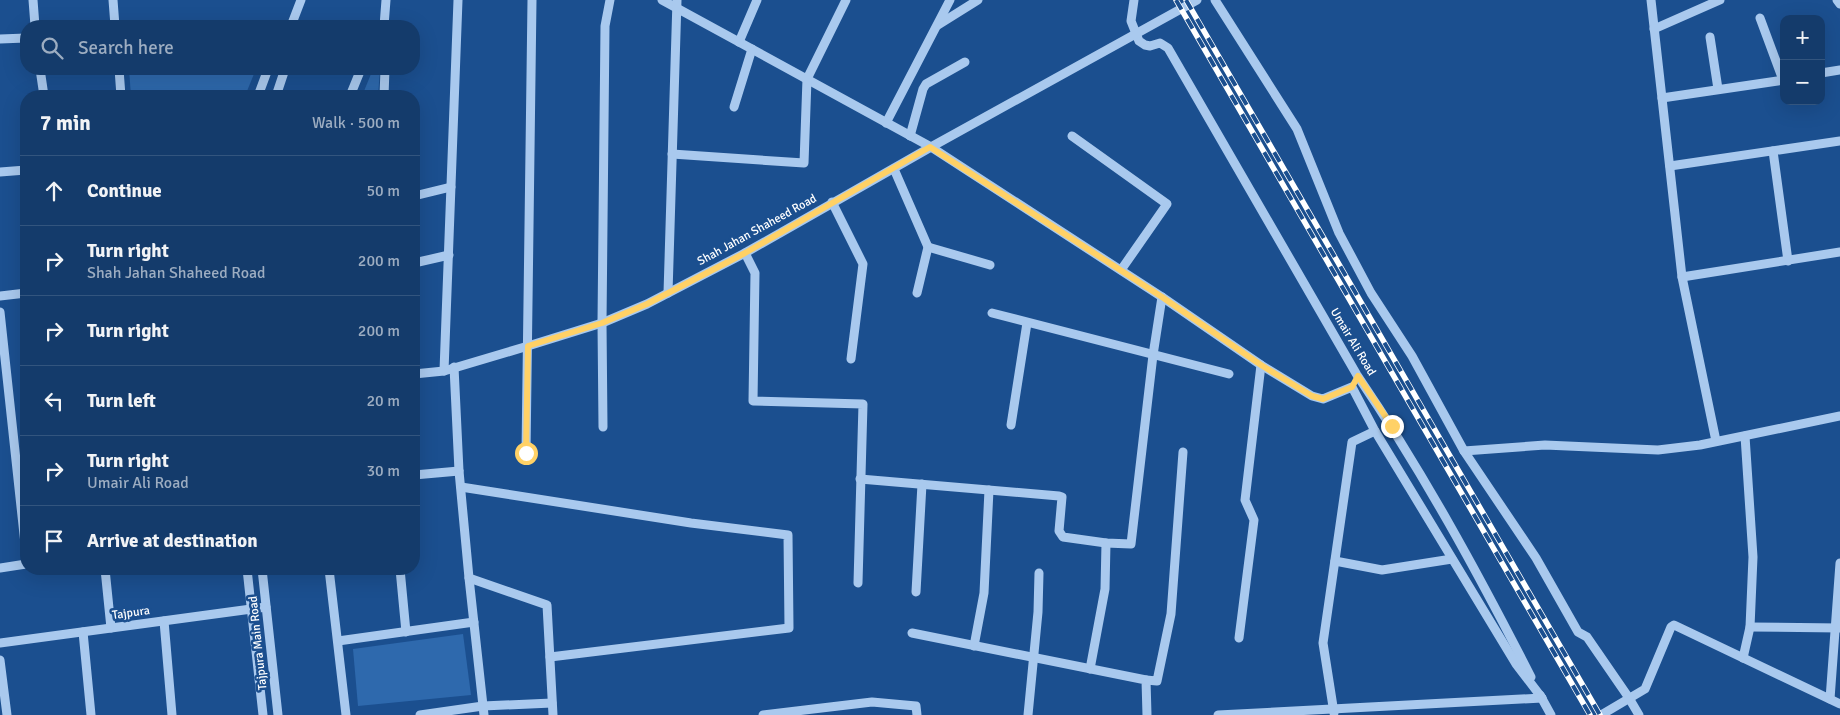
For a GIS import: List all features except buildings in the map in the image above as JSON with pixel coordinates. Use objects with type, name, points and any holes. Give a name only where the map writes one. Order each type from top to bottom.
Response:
[{"type":"street","points":[[33,0],[35,20]]},
{"type":"street","points":[[113,0],[115,20]]},
{"type":"street","points":[[293,20],[300,0]]},
{"type":"street","points":[[384,20],[386,0]]},
{"type":"street","points":[[444,371],[458,0]]},
{"type":"street","points":[[526,453],[532,0]]},
{"type":"street","points":[[603,427],[602,323],[605,26],[610,0]]},
{"type":"street","points":[[662,0],[676,4],[739,42],[930,147],[1162,297],[1261,365],[1312,396],[1323,399],[1352,387],[1358,376]]},
{"type":"street","points":[[739,42],[757,0]]},
{"type":"street","points":[[672,154],[804,162],[807,80],[846,0]]},
{"type":"street","points":[[886,123],[950,0]]},
{"type":"street","points":[[937,26],[978,0]]},
{"type":"street","points":[[1134,0],[1131,21],[1136,34]]},
{"type":"street","name":"Shah Jahan Shaheed Road","points":[[420,373],[444,371],[528,346],[602,323],[647,304],[745,253],[930,147],[1197,0]]},
{"type":"street","points":[[1215,0],[1297,129],[1338,233],[1371,293],[1412,356],[1464,451],[1536,558],[1578,632],[1587,637],[1639,715]]},
{"type":"street","points":[[1651,0],[1682,278],[1716,442]]},
{"type":"street","points":[[1654,29],[1720,0]]},
{"type":"street","points":[[1837,0],[1840,4]]},
{"type":"street","points":[[668,293],[676,4]]},
{"type":"street","points":[[1760,18],[1780,70]]},
{"type":"street","name":"Umair Ali Road","points":[[1136,34],[1139,41],[1145,46],[1160,43],[1168,48],[1358,376],[1392,426],[1469,558],[1551,715]]},
{"type":"street","points":[[1710,37],[1718,90]]},
{"type":"street","points":[[0,39],[20,38]]},
{"type":"street","points":[[734,107],[752,49]]},
{"type":"street","points":[[910,136],[923,88],[926,84],[965,62]]},
{"type":"street","points":[[1825,72],[1840,70]]},
{"type":"street","points":[[41,75],[43,90]]},
{"type":"street","points":[[119,75],[121,90]]},
{"type":"street","points":[[260,90],[266,75]]},
{"type":"street","points":[[278,90],[283,75]]},
{"type":"street","points":[[352,90],[359,75]]},
{"type":"street","points":[[384,90],[385,75]]},
{"type":"street","points":[[1662,98],[1780,81]]},
{"type":"street","points":[[1072,136],[1167,204],[1121,270]]},
{"type":"street","points":[[1670,166],[1840,141]]},
{"type":"street","points":[[1772,151],[1788,260]]},
{"type":"street","points":[[894,169],[928,248],[917,293]]},
{"type":"street","points":[[0,172],[20,170]]},
{"type":"street","points":[[420,195],[451,187]]},
{"type":"street","points":[[832,202],[862,264],[851,359]]},
{"type":"street","points":[[928,248],[990,265]]},
{"type":"street","points":[[1682,278],[1840,252]]},
{"type":"street","points":[[745,253],[755,272],[753,401],[863,404],[858,583]]},
{"type":"street","points":[[420,261],[449,254]]},
{"type":"street","points":[[0,296],[20,294]]},
{"type":"street","points":[[860,479],[1062,497],[1060,534],[1063,537],[1106,543],[1131,544],[1153,355],[1162,297]]},
{"type":"street","points":[[0,312],[20,497]]},
{"type":"street","points":[[992,313],[1229,374]]},
{"type":"street","points":[[1011,425],[1027,323]]},
{"type":"street","points":[[1239,638],[1254,520],[1245,500],[1261,365]]},
{"type":"street","points":[[454,368],[459,471],[483,711]]},
{"type":"street","points":[[1352,387],[1375,431],[1516,664],[1542,698]]},
{"type":"street","points":[[1464,451],[1545,446],[1658,450],[1716,442],[1840,416]]},
{"type":"street","points":[[1334,712],[1323,643],[1352,442],[1375,431]]},
{"type":"street","points":[[1743,658],[1750,627],[1753,557],[1745,436]]},
{"type":"street","points":[[912,633],[1157,681],[1171,614],[1183,452]]},
{"type":"street","points":[[420,475],[459,471]]},
{"type":"street","points":[[916,592],[922,484]]},
{"type":"street","points":[[461,488],[691,523],[788,535],[789,628],[550,657]]},
{"type":"street","points":[[974,646],[984,593],[989,490]]},
{"type":"street","points":[[1090,669],[1106,589],[1106,543]]},
{"type":"street","points":[[1335,561],[1382,570],[1452,559]]},
{"type":"street","points":[[1830,699],[1837,628],[1840,563]]},
{"type":"street","points":[[0,568],[20,565]]},
{"type":"street","points":[[1028,715],[1038,612],[1039,573]]},
{"type":"street","points":[[106,575],[111,628]]},
{"type":"street","name":"Tajpura Main Road","points":[[248,575],[263,715]]},
{"type":"street","name":"Tajpura Main Road","points":[[263,575],[278,715]]},
{"type":"street","points":[[330,575],[346,715]]},
{"type":"street","points":[[401,575],[406,632]]},
{"type":"street","points":[[469,578],[547,605],[553,715]]},
{"type":"street","name":"Tajpura","points":[[0,643],[266,607]]},
{"type":"street","points":[[164,621],[172,715]]},
{"type":"street","points":[[338,641],[474,622]]},
{"type":"street","points":[[1600,715],[1645,688],[1671,627],[1674,625],[1840,704]]},
{"type":"street","points":[[1750,627],[1837,628]]},
{"type":"street","points":[[83,632],[91,715]]},
{"type":"street","points":[[0,660],[7,715]]},
{"type":"street","points":[[1146,680],[1147,715]]},
{"type":"street","points":[[1218,715],[1334,712],[1542,698]]},
{"type":"street","points":[[763,715],[872,702],[916,706],[917,715]]},
{"type":"street","points":[[420,715],[483,711],[552,703]]},
{"type":"shaded area","points":[[129,75],[254,75],[247,90],[131,90]]},
{"type":"shaded area","points":[[371,75],[380,75],[378,90],[364,90]]},
{"type":"shaded area","points":[[463,634],[471,695],[358,706],[353,649]]},
{"type":"railway","points":[[1176,0],[1590,715]]},
{"type":"railway","points":[[1186,0],[1600,715]]},
{"type":"route","points":[[526,453],[528,346],[602,323],[647,304],[745,253],[930,147],[1162,297],[1261,365],[1312,396],[1323,399],[1352,387],[1358,376],[1392,426]]}]
